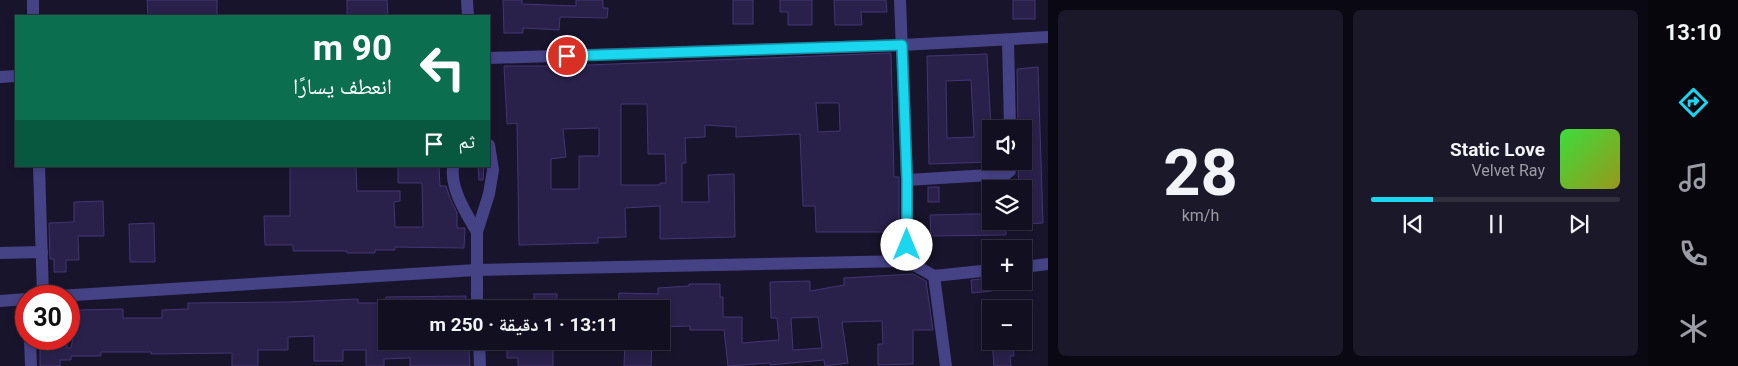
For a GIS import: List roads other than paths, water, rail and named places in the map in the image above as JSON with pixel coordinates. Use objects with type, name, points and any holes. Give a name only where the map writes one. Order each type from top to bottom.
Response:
[{"type":"street","points":[[33,0],[34,15]]},
{"type":"street","points":[[467,0],[468,15]]},
{"type":"street","points":[[900,0],[907,180],[907,262]]},
{"type":"street","points":[[490,58],[902,45],[1048,37]]},
{"type":"street","points":[[1008,40],[1010,120]]},
{"type":"street","points":[[0,77],[15,76]]},
{"type":"street","points":[[477,300],[477,232],[489,194],[493,170],[490,151]]},
{"type":"street","points":[[40,167],[44,285]]},
{"type":"street","points":[[453,167],[452,174],[462,204],[477,232]]},
{"type":"street","points":[[907,180],[1006,174],[1010,170]]},
{"type":"street","points":[[0,253],[42,252]]},
{"type":"street","points":[[80,295],[476,270],[907,262],[934,276],[982,271]]},
{"type":"street","points":[[1032,266],[1048,264]]},
{"type":"street","points":[[934,276],[946,366]]},
{"type":"street","points":[[0,301],[15,299]]},
{"type":"street","points":[[30,350],[31,366]]},
{"type":"street","points":[[479,350],[480,366]]}]
